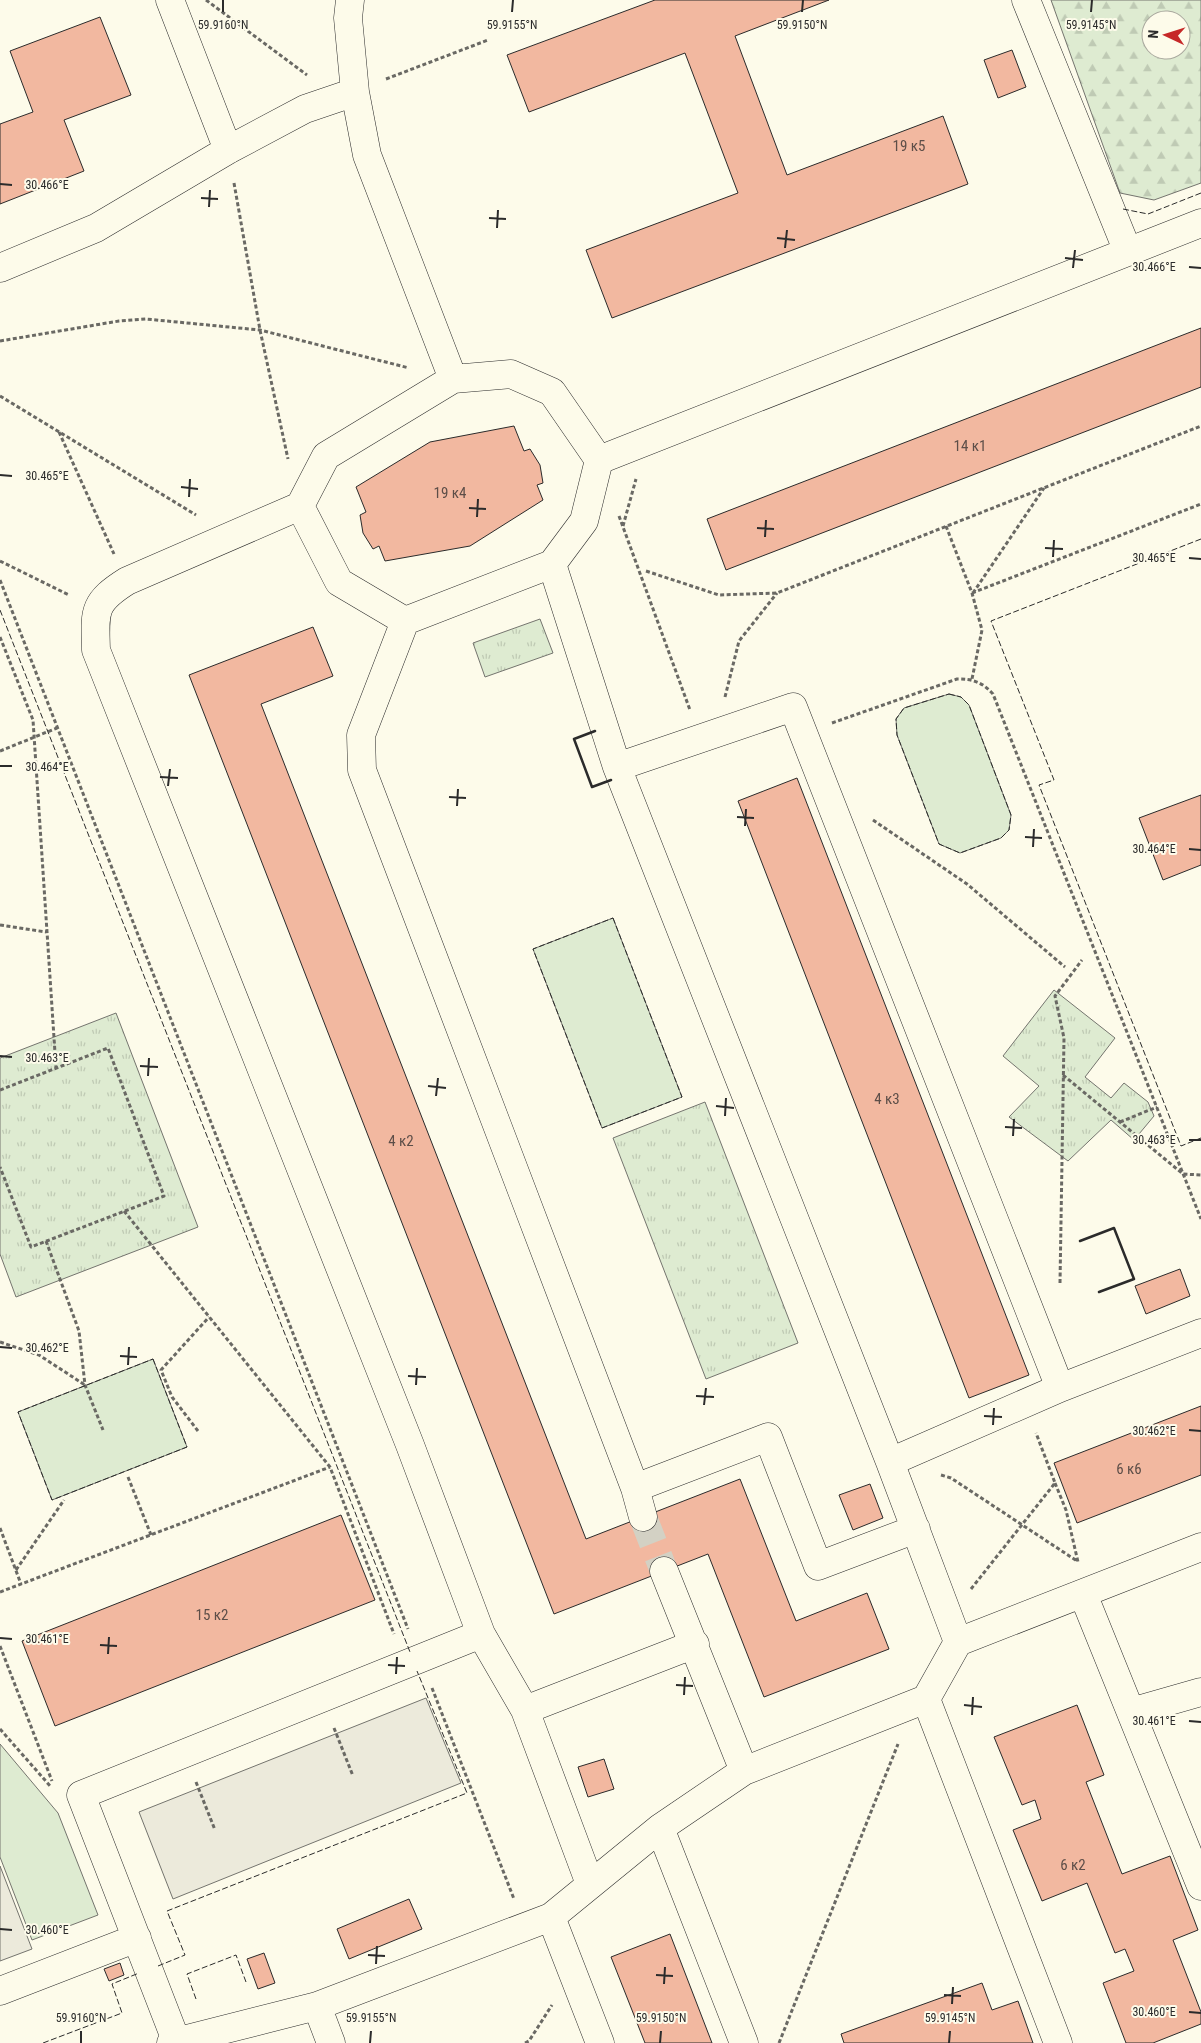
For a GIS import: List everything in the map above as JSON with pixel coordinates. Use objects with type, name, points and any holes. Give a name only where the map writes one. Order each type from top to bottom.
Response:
[{"type":"lane","points":[[170,0],[228,150]]},
{"type":"lane","points":[[350,0],[347,95],[367,155],[453,379]]},
{"type":"lane","points":[[1026,0],[1128,252]]},
{"type":"lane","points":[[0,268],[96,228],[228,150],[305,109],[347,95]]},
{"type":"lane","points":[[599,460],[1201,223]]},
{"type":"lane","points":[[590,1884],[525,1710],[481,1634],[410,1445],[96,650],[95,615],[107,594],[127,581],[300,506],[326,456],[453,379],[511,374],[552,392],[599,460],[584,521],[552,564],[405,621],[361,735],[362,770],[635,1488],[643,1517]]},
{"type":"lane","points":[[300,506],[339,582],[405,621]]},
{"type":"lane","points":[[552,564],[618,768],[890,1462],[958,1642]]},
{"type":"lane","points":[[618,768],[793,707],[1060,1388]]},
{"type":"lane","points":[[890,1462],[1060,1388],[1201,1333]]},
{"type":"lane","points":[[635,1488],[768,1437],[818,1566],[916,1529]]},
{"type":"lane","points":[[481,1634],[413,1663],[81,1795],[175,2042],[317,2006],[551,1917],[660,1828],[744,1771],[926,1699],[958,1642],[1201,1548]]},
{"type":"lane","points":[[664,1571],[695,1644],[744,1771]]},
{"type":"lane","points":[[1083,1594],[1201,1886]]},
{"type":"lane","points":[[525,1710],[695,1644]]},
{"type":"lane","points":[[1131,1712],[1201,1692]]},
{"type":"lane","points":[[926,1699],[1058,2043]]},
{"type":"lane","points":[[660,1828],[744,2043]]},
{"type":"lane","points":[[551,1917],[600,2043]]},
{"type":"lane","points":[[0,1991],[137,1938]]},
{"type":"lane","points":[[317,2006],[331,2043]]},
{"type":"path","points":[[206,0],[347,95],[488,40]]},
{"type":"path","points":[[228,150],[276,413],[300,506]]},
{"type":"path","points":[[0,341],[119,320],[146,319],[260,330],[453,379]]},
{"type":"path","points":[[0,396],[231,536]]},
{"type":"path","points":[[646,571],[719,596],[777,593],[1201,426]]},
{"type":"path","points":[[58,432],[127,581]]},
{"type":"path","points":[[623,527],[646,442]]},
{"type":"path","points":[[972,593],[1044,488]]},
{"type":"path","points":[[972,593],[1201,504]]},
{"type":"path","points":[[617,510],[708,736]]},
{"type":"path","points":[[946,526],[972,593],[982,630],[972,680]]},
{"type":"path","points":[[0,561],[69,595],[95,615]]},
{"type":"path","points":[[0,580],[413,1663]]},
{"type":"path","points":[[708,736],[739,641],[777,593]]},
{"type":"path","points":[[0,637],[33,720],[56,1068]]},
{"type":"path","points":[[804,733],[957,679],[972,680],[984,685],[993,694],[1201,1219]]},
{"type":"path","points":[[0,751],[57,728]]},
{"type":"path","points":[[868,817],[967,884],[1065,967]]},
{"type":"path","points":[[0,925],[46,932]]},
{"type":"path","points":[[1060,1283],[1064,1038],[1055,996],[1082,960]]},
{"type":"path","points":[[0,1090],[108,1048],[164,1196],[31,1247],[2,1178],[0,1167]]},
{"type":"path","points":[[1063,1076],[1183,1174],[1201,1175]]},
{"type":"path","points":[[1120,1122],[1157,1107]]},
{"type":"path","points":[[124,1211],[330,1467],[525,1927]]},
{"type":"path","points":[[46,1241],[80,1331],[86,1386],[103,1430]]},
{"type":"path","points":[[198,1431],[172,1397],[161,1370],[209,1317]]},
{"type":"path","points":[[0,1342],[39,1355],[86,1386]]},
{"type":"path","points":[[1024,1403],[1066,1510],[1078,1562]]},
{"type":"path","points":[[890,1462],[951,1478],[1111,1583]]},
{"type":"path","points":[[0,1592],[330,1467]]},
{"type":"path","points":[[128,1477],[151,1534]]},
{"type":"path","points":[[949,1616],[1055,1483]]},
{"type":"path","points":[[16,1570],[64,1500]]},
{"type":"path","points":[[0,1528],[21,1584]]},
{"type":"path","points":[[0,1646],[57,1795],[0,1730]]},
{"type":"path","points":[[338,1739],[353,1776]]},
{"type":"path","points":[[779,2043],[900,1739]]},
{"type":"path","points":[[201,1794],[215,1830]]},
{"type":"path","points":[[525,2043],[529,2041],[573,1973]]},
{"type":"green space","points":[[1051,0],[1201,0],[1201,183],[1154,200],[1120,193]]},
{"type":"green space","points":[[540,619],[553,653],[485,677],[473,643]]},
{"type":"green space","points":[[949,694],[961,697],[969,705],[1011,815],[1009,830],[1001,838],[960,853],[939,844],[897,735],[896,719],[904,708]]},
{"type":"green space","points":[[613,918],[682,1097],[602,1128],[533,949]]},
{"type":"green space","points":[[1054,990],[1115,1038],[1085,1077],[1111,1098],[1124,1083],[1148,1102],[1154,1116],[1134,1140],[1111,1120],[1068,1161],[1009,1117],[1039,1086],[1003,1056]]},
{"type":"green space","points":[[116,1013],[198,1227],[16,1297],[0,1254],[0,1058]]},
{"type":"green space","points":[[705,1102],[798,1343],[706,1379],[613,1138]]},
{"type":"green space","points":[[153,1359],[187,1447],[52,1500],[18,1412]]},
{"type":"green space","points":[[0,1744],[58,1813],[98,1915],[32,1940],[0,1857]]},
{"type":"shaded area","points":[[426,1698],[461,1783],[173,1899],[139,1812]]},
{"type":"shaded area","points":[[0,1866],[32,1949],[0,1961]]},
{"type":"building","points":[[655,0],[829,0],[735,36],[787,175],[943,116],[968,184],[612,318],[586,250],[738,193],[685,53],[529,112],[507,55]]},
{"type":"building","points":[[100,17],[131,95],[64,120],[84,171],[0,204],[0,124],[33,112],[10,51]]},
{"type":"building","points":[[1012,50],[1026,87],[998,98],[984,60]]},
{"type":"building","points":[[1201,328],[1201,387],[726,570],[707,519]]},
{"type":"building","points":[[514,426],[524,451],[530,449],[540,465],[543,483],[537,485],[543,500],[470,546],[385,561],[379,546],[373,549],[363,533],[360,515],[366,512],[356,487],[430,442]]},
{"type":"building","points":[[313,627],[333,676],[261,704],[586,1539],[740,1479],[796,1621],[867,1593],[889,1649],[764,1697],[708,1554],[554,1614],[189,675]]},
{"type":"building","points":[[797,778],[1029,1375],[969,1398],[738,801]]},
{"type":"building","points":[[1201,795],[1201,865],[1163,880],[1139,818]]},
{"type":"building","points":[[1180,1269],[1190,1296],[1146,1314],[1135,1286]]},
{"type":"building","points":[[1201,1406],[1201,1475],[1077,1523],[1054,1463]]},
{"type":"building","points":[[870,1484],[883,1518],[853,1530],[839,1495]]},
{"type":"building","points":[[341,1515],[375,1600],[55,1726],[22,1641]]},
{"type":"building","points":[[1077,1705],[1104,1775],[1086,1782],[1122,1874],[1170,1856],[1198,1930],[1173,1940],[1201,2012],[1201,2024],[1153,2043],[1126,2043],[1103,1983],[1134,1971],[1125,1949],[1115,1953],[1087,1883],[1042,1901],[1013,1830],[1041,1819],[1035,1800],[1022,1805],[994,1737]]},
{"type":"building","points":[[604,1759],[614,1789],[588,1797],[578,1767]]},
{"type":"building","points":[[409,1899],[422,1929],[349,1959],[337,1929]]},
{"type":"building","points":[[670,1934],[712,2043],[645,2043],[611,1957]]},
{"type":"building","points":[[264,1953],[275,1983],[258,1989],[247,1959]]},
{"type":"building","points":[[120,1963],[124,1975],[109,1981],[104,1969]]},
{"type":"building","points":[[982,1983],[992,2010],[1018,2001],[1033,2043],[844,2043],[841,2034]]},
{"type":"tunnel","points":[[643,1517],[664,1571]]},
{"type":"fence","points":[[1123,209],[1148,214],[1201,193]]},
{"type":"fence","points":[[1201,539],[991,621],[1054,780],[1039,785],[1181,1146],[1201,1138]]},
{"type":"fence","points":[[0,610],[410,1652]]},
{"type":"fence","points":[[949,694],[961,697],[969,705],[1011,815],[1009,830],[1001,838],[960,853],[939,844],[897,735],[896,719],[904,708],[949,694]]},
{"type":"fence","points":[[613,918],[682,1097],[602,1128],[533,949],[613,918]]},
{"type":"fence","points":[[153,1359],[187,1447],[52,1500],[18,1412],[153,1359]]},
{"type":"fence","points":[[158,1966],[185,1955],[167,1911],[467,1793],[417,1671]]},
{"type":"fence","points":[[196,1999],[187,1974],[236,1955],[246,1982]]},
{"type":"fence","points":[[43,2043],[122,2013],[112,1984],[139,1973]]},
{"type":"wall","points":[[595,731],[574,739],[592,787],[611,780]]},
{"type":"wall","points":[[1080,1241],[1114,1228],[1134,1279],[1099,1292]]}]
